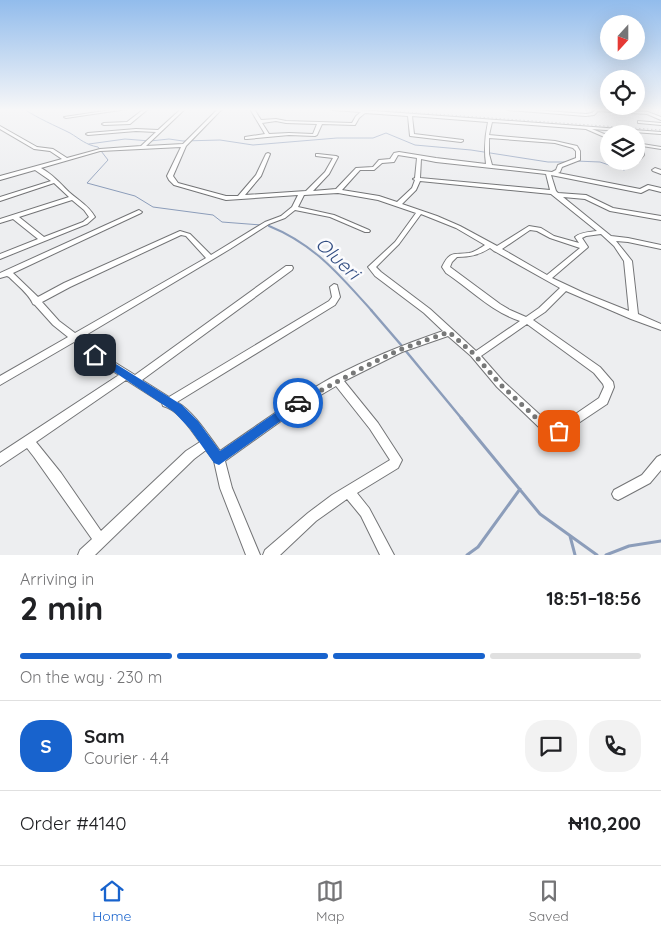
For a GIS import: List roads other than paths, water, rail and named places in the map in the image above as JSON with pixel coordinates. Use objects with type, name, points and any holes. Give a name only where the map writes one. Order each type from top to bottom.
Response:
[{"type":"street","points":[[14,135],[36,148],[51,150],[66,159]]},
{"type":"street","points":[[143,146],[156,135]]},
{"type":"street","points":[[194,135],[184,145],[172,170],[171,180],[192,189],[226,198],[338,191],[379,198],[458,227],[488,246],[565,287],[661,327]]},
{"type":"street","points":[[247,138],[278,135]]},
{"type":"street","points":[[412,135],[461,140]]},
{"type":"street","points":[[489,165],[487,153],[488,136],[555,142],[575,147],[578,152],[578,159],[560,166],[558,171],[550,173]]},
{"type":"street","points":[[0,178],[93,152],[143,146],[184,145]]},
{"type":"street","points":[[645,145],[661,148]]},
{"type":"street","points":[[239,198],[258,176],[268,154]]},
{"type":"street","points":[[338,191],[358,169],[374,168],[381,161],[392,161],[397,154],[550,173],[641,191],[648,187],[661,190]]},
{"type":"street","points":[[0,381],[264,225],[283,216],[294,208],[305,194],[327,173],[336,156],[318,155]]},
{"type":"street","points":[[397,205],[412,191],[417,183],[420,158]]},
{"type":"street","points":[[0,257],[92,218],[87,208],[72,198],[48,174],[36,168]]},
{"type":"street","points":[[550,173],[555,194],[603,232],[628,261],[634,317]]},
{"type":"street","points":[[416,179],[586,197],[612,210],[661,218]]},
{"type":"street","points":[[0,199],[55,181]]},
{"type":"street","points":[[0,221],[72,198]]},
{"type":"street","points":[[294,208],[332,216],[366,231]]},
{"type":"street","points":[[3,274],[139,212]]},
{"type":"street","points":[[420,212],[396,243],[372,267],[378,274],[427,311],[476,356],[500,384],[549,430],[559,431],[603,401],[608,387],[607,380],[597,370],[527,320],[518,318],[491,301],[449,271],[446,266],[450,258],[458,254],[472,255],[488,246]]},
{"type":"street","points":[[15,217],[43,240]]},
{"type":"street","points":[[496,250],[529,228],[539,229],[552,237],[585,247]]},
{"type":"street","points":[[585,247],[578,237],[585,234],[603,232]]},
{"type":"street","points":[[36,302],[67,285],[180,233],[188,235],[210,258]]},
{"type":"street","points":[[609,238],[661,247]]},
{"type":"street","points":[[547,278],[585,247]]},
{"type":"street","points":[[0,460],[130,378],[289,268]]},
{"type":"street","points":[[3,274],[12,275],[56,323],[74,338],[130,378],[178,408],[194,425],[219,459],[226,488],[253,555]]},
{"type":"street","points":[[167,402],[332,303],[336,297],[334,287]]},
{"type":"street","points":[[476,356],[542,310],[565,287]]},
{"type":"street","points":[[219,459],[298,403],[337,380],[402,349],[449,332]]},
{"type":"street","points":[[270,555],[312,517],[336,499],[394,464],[396,460],[374,426],[337,380]]},
{"type":"street","points":[[28,441],[55,474],[68,496],[101,541]]},
{"type":"street","points":[[86,555],[190,455],[207,443]]},
{"type":"street","points":[[618,494],[646,479],[661,461]]},
{"type":"street","points":[[349,492],[365,512],[387,555]]},
{"type":"waterway","name":"Olueri","points":[[73,135],[89,144]]},
{"type":"waterway","points":[[89,144],[125,139],[150,141],[169,139],[183,141],[220,140],[253,145],[337,138],[373,138],[381,135]]},
{"type":"waterway","points":[[391,135],[415,145],[471,150],[548,162],[568,162]]},
{"type":"waterway","name":"Olueri","points":[[89,144],[98,147],[108,160],[87,183],[135,196],[153,207],[213,215],[222,222],[261,225]]},
{"type":"waterway","points":[[575,161],[600,162]]},
{"type":"waterway","name":"Olueri","points":[[269,226],[285,233],[313,251],[337,273],[372,311]]},
{"type":"waterway","name":"Olueri","points":[[371,310],[402,346]]},
{"type":"waterway","name":"Olueri","points":[[405,350],[462,419]]},
{"type":"waterway","name":"Olueri","points":[[461,418],[520,489]]},
{"type":"waterway","points":[[467,555],[478,547],[520,489]]},
{"type":"waterway","name":"Olueri","points":[[520,489],[540,514],[597,555]]},
{"type":"waterway","points":[[570,536],[575,555]]},
{"type":"waterway","name":"Olueri","points":[[606,555],[629,546],[661,541]]}]
